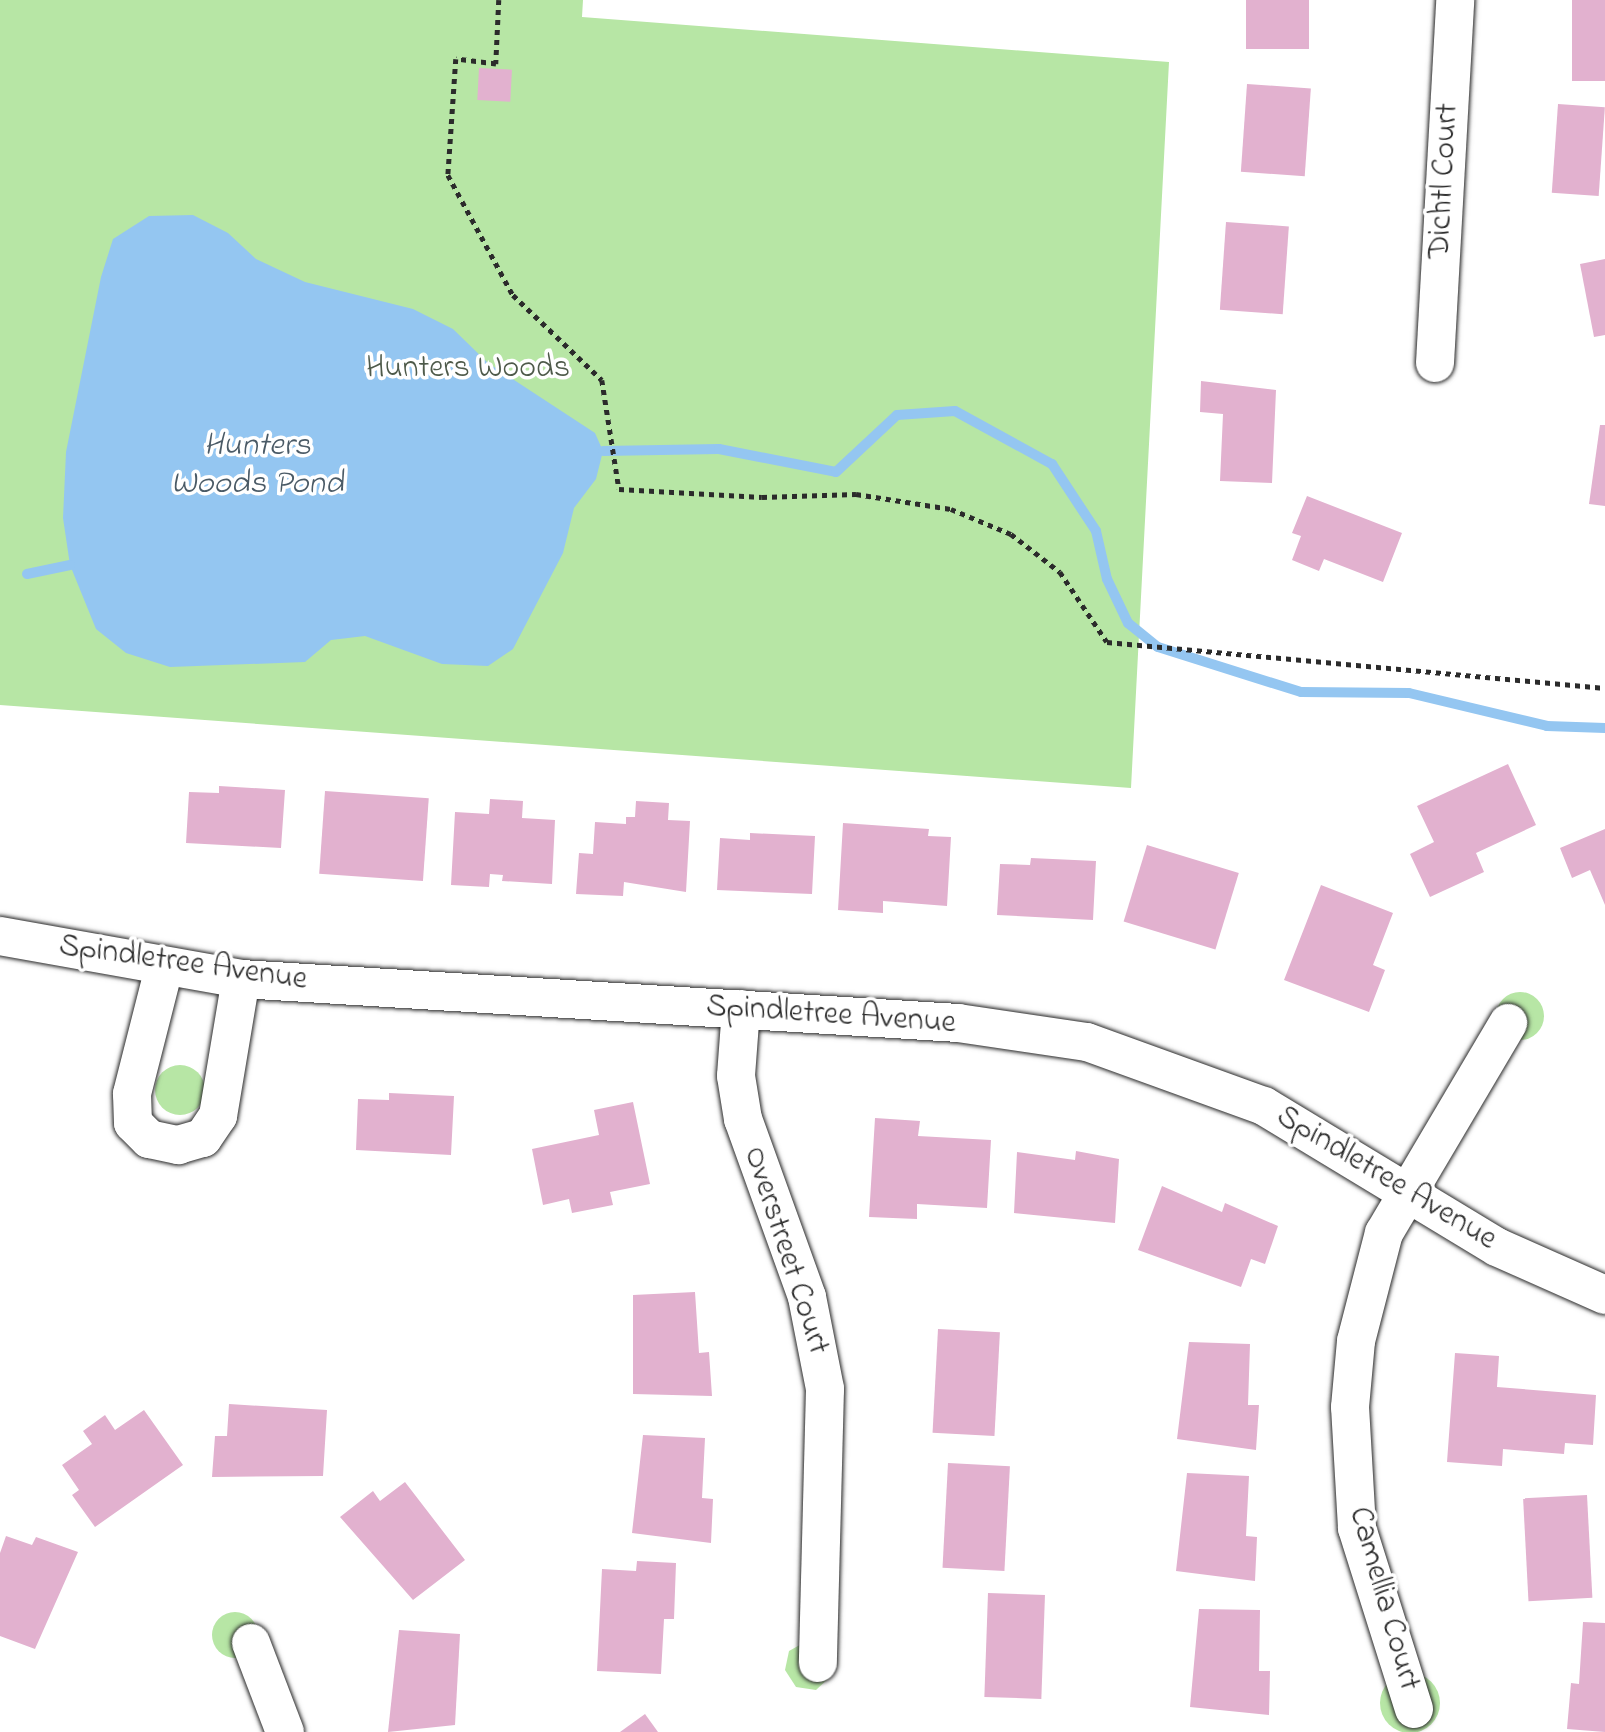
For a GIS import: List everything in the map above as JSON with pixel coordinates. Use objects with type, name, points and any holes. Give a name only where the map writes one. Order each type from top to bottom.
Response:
[{"type":"street","name":"Dichtl Court","points":[[1435,363],[1455,0]]},
{"type":"street","name":"Spindletree Avenue","points":[[0,936],[164,968],[241,979],[958,1024],[1087,1042],[1264,1106],[1497,1247],[1605,1295]]},
{"type":"street","points":[[164,968],[132,1094],[132,1123],[149,1139],[178,1145],[204,1139],[218,1116],[241,979]]},
{"type":"street","name":"Overstreet Court","points":[[741,1009],[736,1076],[743,1119],[807,1297],[825,1390],[818,1663]]},
{"type":"street","name":"Camellia Court","points":[[1414,1709],[1377,1603],[1352,1487],[1356,1341],[1384,1233],[1406,1190],[1508,1023]]},
{"type":"street","points":[[251,1643],[285,1732]]},
{"type":"path","points":[[499,0],[496,64],[456,59],[448,175],[513,295],[602,380],[619,489],[761,498],[856,494],[951,509],[1011,534],[1060,572],[1107,642],[1605,688]]},
{"type":"green space","name":"Hunters Woods","points":[[0,0],[583,0],[582,17],[1169,62],[1131,788],[0,705]]},
{"type":"green space","points":[[1520,992],[1537,999],[1544,1016],[1537,1033],[1520,1040],[1503,1033],[1496,1016],[1503,999]]},
{"type":"green space","points":[[180,1065],[197,1073],[205,1090],[197,1107],[180,1115],[163,1107],[155,1090],[163,1073]]},
{"type":"green space","points":[[235,1612],[252,1618],[258,1635],[252,1652],[235,1658],[218,1652],[212,1635],[218,1618]]},
{"type":"green space","points":[[807,1641],[831,1676],[816,1690],[796,1687],[785,1670],[789,1651]]},
{"type":"green space","points":[[1404,1673],[1416,1673],[1432,1681],[1438,1691],[1438,1715],[1432,1725],[1416,1733],[1404,1733],[1388,1725],[1380,1709],[1380,1697],[1388,1681]]},
{"type":"water","name":"Hunters Woods Pond","points":[[193,215],[228,233],[256,259],[305,282],[413,309],[453,329],[488,363],[595,433],[603,451],[596,479],[574,508],[563,553],[513,649],[488,666],[442,664],[365,636],[331,640],[305,662],[170,667],[126,653],[96,629],[70,565],[63,518],[66,452],[101,277],[113,239],[149,216]]},
{"type":"building","points":[[1246,0],[1309,0],[1309,49],[1246,49]]},
{"type":"building","points":[[1572,0],[1605,0],[1605,81],[1572,81]]},
{"type":"building","points":[[479,68],[512,70],[510,102],[477,100]]},
{"type":"building","points":[[1247,84],[1311,88],[1305,176],[1241,172]]},
{"type":"building","points":[[1558,104],[1605,107],[1599,196],[1552,193]]},
{"type":"building","points":[[1226,222],[1289,226],[1283,314],[1220,310]]},
{"type":"building","points":[[1605,259],[1605,335],[1594,337],[1580,264]]},
{"type":"building","points":[[1201,381],[1276,390],[1272,483],[1220,481],[1223,414],[1200,412]]},
{"type":"building","points":[[1600,425],[1605,425],[1605,506],[1589,504]]},
{"type":"building","points":[[1307,496],[1402,533],[1383,582],[1324,559],[1319,571],[1292,560],[1301,536],[1292,533]]},
{"type":"building","points":[[1508,764],[1536,825],[1476,853],[1484,872],[1430,897],[1410,854],[1434,842],[1417,806]]},
{"type":"building","points":[[219,786],[285,790],[281,848],[186,843],[189,792],[219,793]]},
{"type":"building","points":[[325,791],[429,798],[423,881],[319,874]]},
{"type":"building","points":[[490,799],[523,801],[522,818],[555,820],[552,884],[502,881],[503,875],[490,874],[489,887],[451,885],[455,812],[489,814]]},
{"type":"building","points":[[636,801],[669,803],[668,820],[690,821],[686,892],[624,882],[623,896],[576,894],[579,853],[593,854],[595,822],[626,824],[626,817],[635,817]]},
{"type":"building","points":[[843,823],[929,829],[928,836],[951,837],[947,906],[883,901],[883,913],[838,910]]},
{"type":"building","points":[[1605,829],[1605,905],[1590,870],[1572,878],[1560,848]]},
{"type":"building","points":[[750,833],[815,836],[812,894],[717,890],[720,838],[750,840]]},
{"type":"building","points":[[1147,845],[1239,873],[1215,950],[1124,922]]},
{"type":"building","points":[[1031,858],[1096,861],[1093,920],[997,915],[1000,864],[1030,865]]},
{"type":"building","points":[[1321,885],[1393,913],[1373,965],[1385,970],[1369,1012],[1284,980]]},
{"type":"building","points":[[389,1093],[454,1096],[451,1155],[356,1150],[358,1099],[389,1100]]},
{"type":"building","points":[[633,1102],[650,1184],[610,1192],[613,1205],[572,1213],[569,1199],[543,1205],[532,1149],[599,1135],[594,1110]]},
{"type":"building","points":[[875,1118],[920,1121],[918,1136],[991,1140],[987,1208],[917,1204],[917,1219],[869,1217]]},
{"type":"building","points":[[1076,1151],[1119,1159],[1115,1223],[1014,1213],[1017,1152],[1075,1160]]},
{"type":"building","points":[[1162,1186],[1222,1212],[1225,1203],[1278,1226],[1265,1264],[1251,1259],[1241,1287],[1138,1250]]},
{"type":"building","points":[[695,1292],[699,1353],[709,1352],[712,1396],[633,1394],[633,1295]]},
{"type":"building","points":[[938,1329],[1000,1332],[994,1436],[933,1433]]},
{"type":"building","points":[[1189,1342],[1250,1344],[1248,1405],[1259,1405],[1256,1450],[1177,1439]]},
{"type":"building","points":[[1455,1353],[1499,1356],[1497,1387],[1596,1395],[1593,1445],[1565,1443],[1564,1454],[1503,1449],[1502,1466],[1447,1462]]},
{"type":"building","points":[[229,1404],[327,1410],[323,1476],[212,1477],[215,1436],[227,1436]]},
{"type":"building","points":[[144,1410],[183,1465],[95,1527],[72,1495],[79,1490],[62,1465],[92,1444],[83,1431],[105,1415],[115,1430]]},
{"type":"building","points":[[643,1435],[705,1438],[702,1498],[713,1499],[711,1543],[632,1533]]},
{"type":"building","points":[[948,1463],[1010,1466],[1004,1571],[943,1568]]},
{"type":"building","points":[[1187,1473],[1249,1476],[1246,1536],[1257,1537],[1255,1581],[1176,1571]]},
{"type":"building","points":[[405,1482],[465,1560],[413,1600],[340,1517],[373,1491],[380,1501]]},
{"type":"building","points":[[1587,1495],[1592,1598],[1528,1601],[1523,1498]]},
{"type":"building","points":[[6,1536],[32,1545],[36,1537],[78,1552],[35,1649],[0,1636],[0,1553]]},
{"type":"building","points":[[637,1561],[676,1563],[674,1619],[664,1619],[661,1674],[597,1671],[602,1569],[636,1571]]},
{"type":"building","points":[[988,1593],[1045,1595],[1041,1699],[984,1697]]},
{"type":"building","points":[[1199,1609],[1260,1610],[1259,1671],[1270,1671],[1269,1715],[1190,1707]]},
{"type":"building","points":[[1583,1622],[1605,1623],[1605,1732],[1567,1729],[1571,1683],[1579,1684]]},
{"type":"building","points":[[399,1630],[460,1634],[455,1725],[388,1732]]},
{"type":"building","points":[[645,1714],[658,1732],[620,1732]]},
{"type":"waterway","points":[[603,451],[719,449],[836,472],[897,415],[955,411],[1052,464],[1096,531],[1107,579],[1128,623],[1158,647],[1301,692],[1409,693],[1547,726],[1605,728]]},
{"type":"waterway","points":[[27,574],[70,565]]}]
